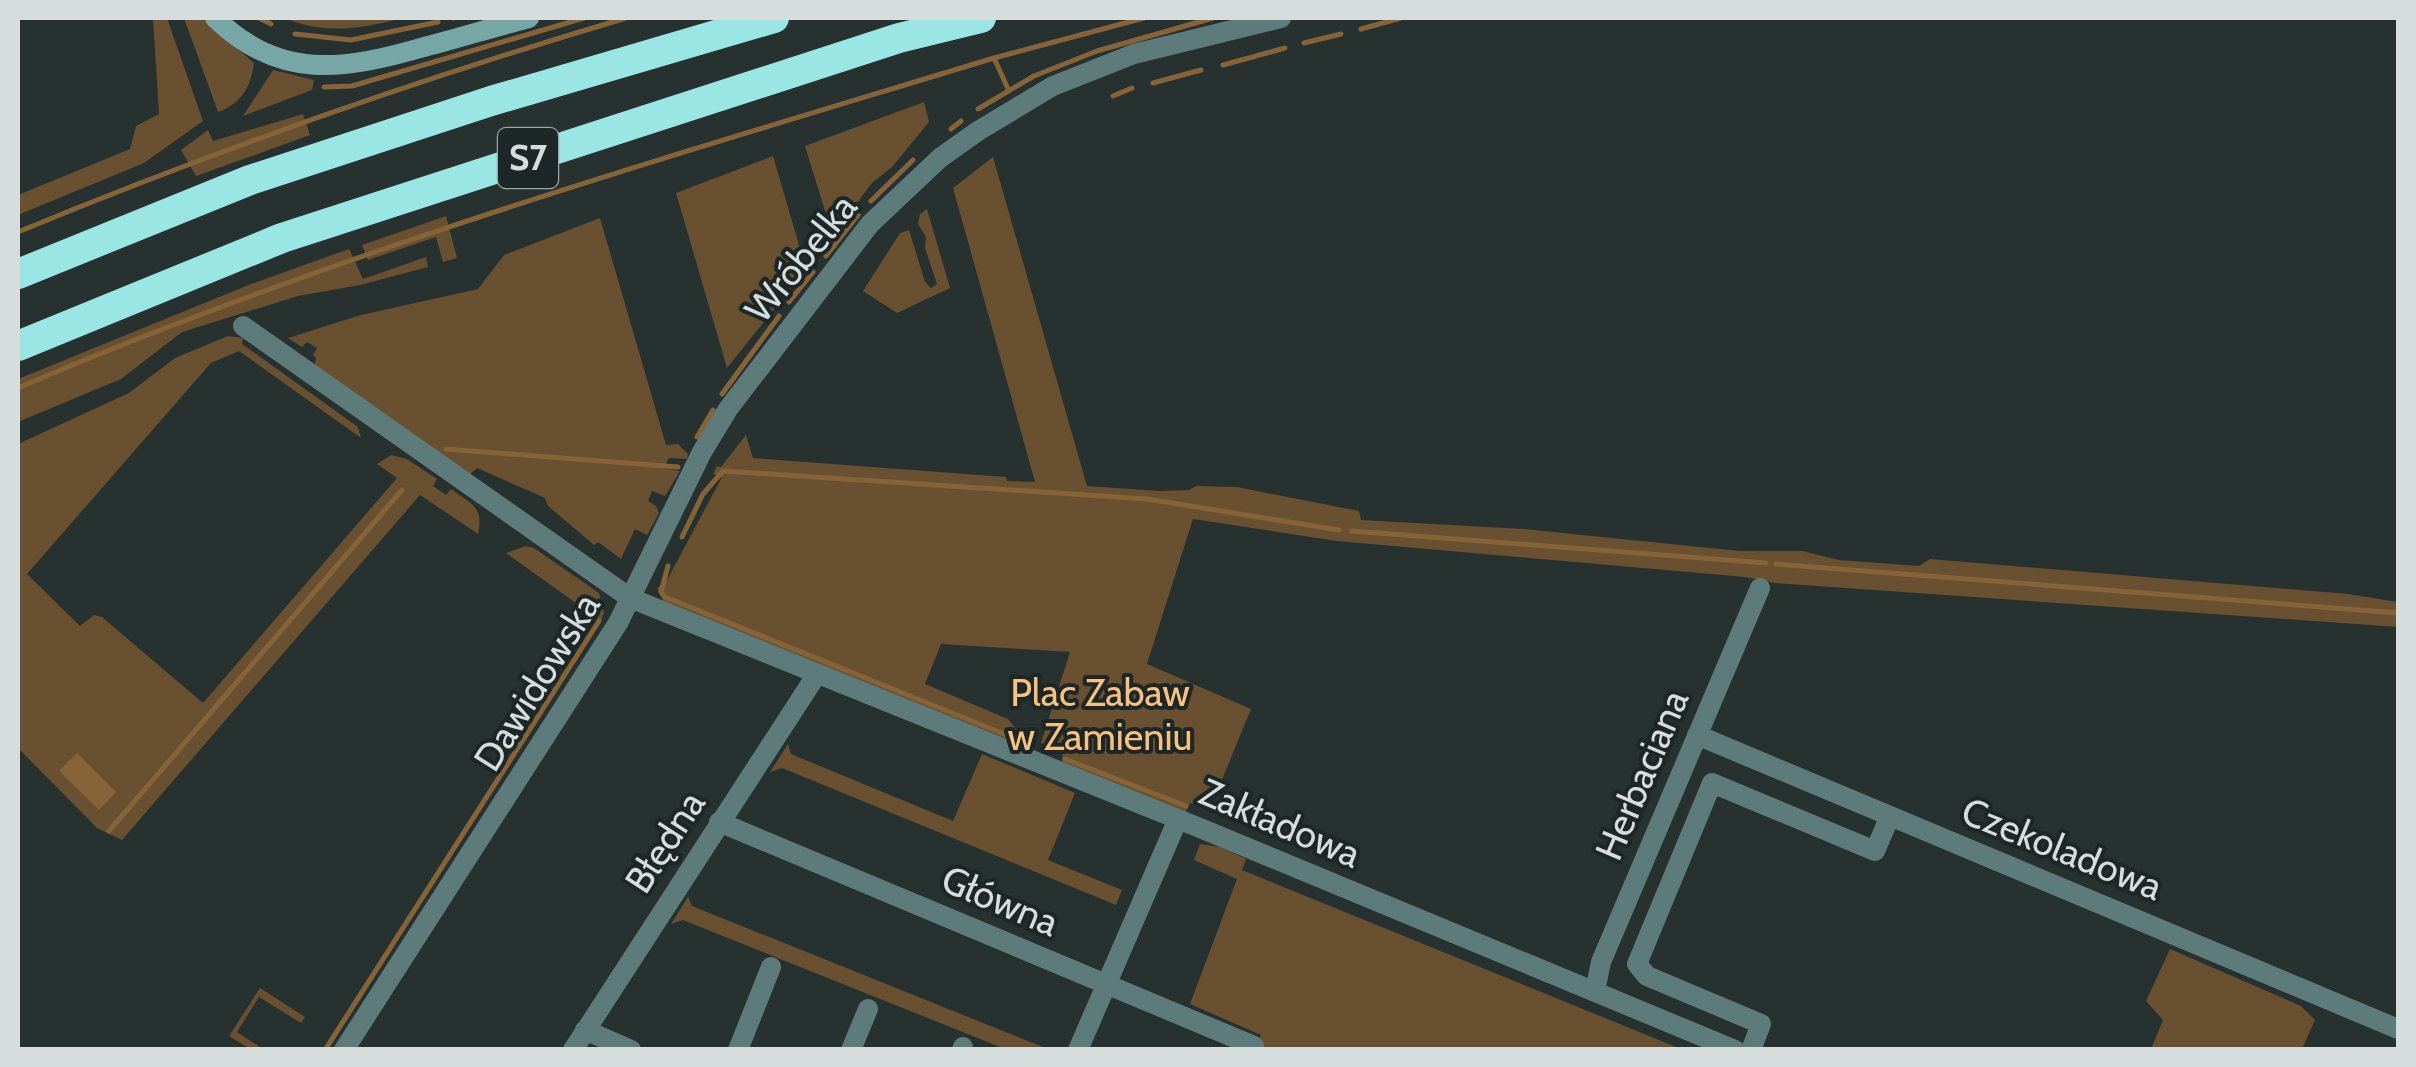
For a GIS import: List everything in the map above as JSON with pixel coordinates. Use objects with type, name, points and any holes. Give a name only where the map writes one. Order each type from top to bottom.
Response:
[{"type":"highway","name":"S7","points":[[18,274],[250,180],[491,101],[774,18]]},
{"type":"highway","name":"S7","points":[[18,346],[282,238],[899,38],[981,18]]},
{"type":"street","points":[[215,18],[256,49],[299,64],[325,67],[376,61],[529,18]]},
{"type":"street","name":"Wróbelka","points":[[630,598],[702,452],[754,373],[870,224],[935,162],[978,130],[1053,86],[1134,54],[1281,18]]},
{"type":"street","name":"Dawidowska","points":[[243,326],[630,598],[618,623],[344,1050]]},
{"type":"street","name":"Herbaciana","points":[[1596,991],[1601,962],[1760,588]]},
{"type":"street","name":"Zakładowa","points":[[630,598],[1735,1050]]},
{"type":"street","name":"Błędna","points":[[573,1050],[817,674]]},
{"type":"street","name":"Czekoladowa","points":[[1698,735],[2398,1029]]},
{"type":"street","points":[[1771,808],[1786,772]]},
{"type":"street","points":[[1750,1050],[1762,1024],[1648,976],[1637,964],[1712,783],[1874,851],[1890,816]]},
{"type":"street","points":[[1078,1050],[1178,819]]},
{"type":"street","name":"Główna","points":[[719,822],[1254,1046]]},
{"type":"street","points":[[738,1050],[771,967]]},
{"type":"street","points":[[851,1050],[868,1009]]},
{"type":"street","points":[[586,1030],[631,1050]]},
{"type":"green space","points":[[153,18],[167,18],[203,121],[144,163],[18,215],[18,195],[130,149],[136,126],[159,114]]},
{"type":"green space","points":[[184,18],[202,18],[254,63],[244,94],[218,112]]},
{"type":"green space","points":[[285,18],[402,18],[329,28]]},
{"type":"green space","points":[[273,70],[314,80],[312,90],[243,116]]},
{"type":"green space","points":[[924,102],[929,122],[892,167],[872,183],[845,219],[830,227],[805,146]]},
{"type":"green space","points":[[303,114],[310,135],[196,176],[181,150],[208,130],[213,141]]},
{"type":"green space","points":[[773,156],[806,269],[727,368],[676,193]]},
{"type":"green space","name":"Plac Zabaw w Zamieniu","points":[[993,157],[1087,486],[1159,491],[1189,490],[1196,486],[1237,487],[1359,511],[1361,520],[1523,529],[1739,551],[1802,551],[1839,560],[1919,566],[1930,559],[2348,594],[2398,602],[2398,627],[1775,583],[1745,577],[1337,541],[1193,519],[1147,664],[1251,709],[1217,792],[1201,807],[1190,803],[1186,812],[1062,762],[1063,752],[1041,743],[1070,652],[941,644],[925,684],[1008,719],[1021,735],[1012,742],[663,601],[657,588],[666,582],[722,477],[713,474],[717,466],[721,467],[746,435],[753,458],[1035,482],[953,188]]},
{"type":"green space","points":[[927,209],[950,288],[897,313],[863,291],[900,233],[909,230],[925,282],[931,288],[937,284],[925,248],[926,237],[918,224],[920,214]]},
{"type":"green space","points":[[446,216],[457,258],[443,262],[436,237],[368,260],[362,245]]},
{"type":"green space","points":[[600,218],[666,445],[678,444],[688,454],[687,459],[669,458],[663,468],[680,471],[665,496],[652,491],[648,501],[659,513],[647,535],[635,529],[621,559],[598,542],[594,545],[548,506],[545,498],[477,468],[469,475],[314,367],[317,348],[307,342],[302,347],[288,338],[361,315],[478,289],[504,255]]},
{"type":"green space","points":[[349,249],[363,279],[426,257],[428,267],[298,296],[182,332],[121,379],[18,422],[18,379],[251,284]]},
{"type":"green space","points":[[228,336],[243,338],[242,344],[358,427],[361,438],[239,351],[211,363],[27,574],[80,626],[94,615],[102,617],[203,703],[397,478],[377,464],[391,455],[407,459],[437,479],[433,486],[446,495],[451,489],[470,502],[479,517],[478,534],[420,495],[122,840],[97,828],[18,748],[18,444],[129,393],[175,358]]},
{"type":"green space","points":[[526,546],[599,593],[604,613],[601,621],[506,553]]},
{"type":"green space","points":[[788,744],[791,754],[953,821],[982,754],[1075,793],[1048,860],[1122,890],[1116,905],[782,768],[770,772]]},
{"type":"green space","points":[[1200,844],[1220,847],[1246,859],[1242,870],[1681,1049],[1256,1049],[1261,1035],[1190,1004],[1237,879],[1194,860]]},
{"type":"green space","points":[[688,897],[692,906],[1048,1049],[1005,1049],[683,920],[671,924]]},
{"type":"green space","points":[[2170,949],[2301,1006],[2315,1020],[2302,1049],[2151,1049],[2163,1020],[2146,1001]]},
{"type":"green space","points":[[260,988],[305,1017],[301,1023],[259,997],[237,1032],[263,1049],[250,1049],[229,1036]]},
{"type":"shaded area","points":[[77,753],[116,792],[99,810],[59,771]]},
{"type":"waterway","points":[[259,18],[271,24]]},
{"type":"waterway","points":[[324,87],[352,86],[584,18]]},
{"type":"waterway","points":[[18,232],[319,117],[626,18]]},
{"type":"waterway","points":[[994,58],[1144,18]]},
{"type":"waterway","points":[[978,109],[1034,76],[1097,51],[1213,18]]},
{"type":"waterway","points":[[1361,29],[1401,18]]},
{"type":"waterway","points":[[295,34],[351,40],[438,22]]},
{"type":"waterway","points":[[1304,43],[1341,34]]},
{"type":"waterway","points":[[1223,65],[1285,48]]},
{"type":"waterway","points":[[18,388],[137,339],[379,251],[994,58],[1009,91]]},
{"type":"waterway","points":[[1153,83],[1201,70]]},
{"type":"waterway","points":[[1113,96],[1132,88]]},
{"type":"waterway","points":[[951,129],[961,121]]},
{"type":"waterway","points":[[871,201],[913,160]]},
{"type":"waterway","points":[[826,256],[858,215]]},
{"type":"waterway","points":[[789,302],[813,272]]},
{"type":"waterway","points":[[722,394],[779,316]]},
{"type":"waterway","points":[[697,437],[713,410]]},
{"type":"waterway","points":[[446,449],[678,467]]},
{"type":"waterway","points":[[682,537],[703,494],[723,471],[1147,499],[1339,530]]},
{"type":"waterway","points":[[109,831],[402,490]]},
{"type":"waterway","points":[[1352,531],[1766,563]]},
{"type":"waterway","points":[[1776,564],[2398,613]]},
{"type":"waterway","points":[[668,566],[661,592],[665,597],[1014,738]]},
{"type":"waterway","points":[[325,1050],[599,621]]},
{"type":"waterway","points":[[1065,759],[1186,806]]}]
